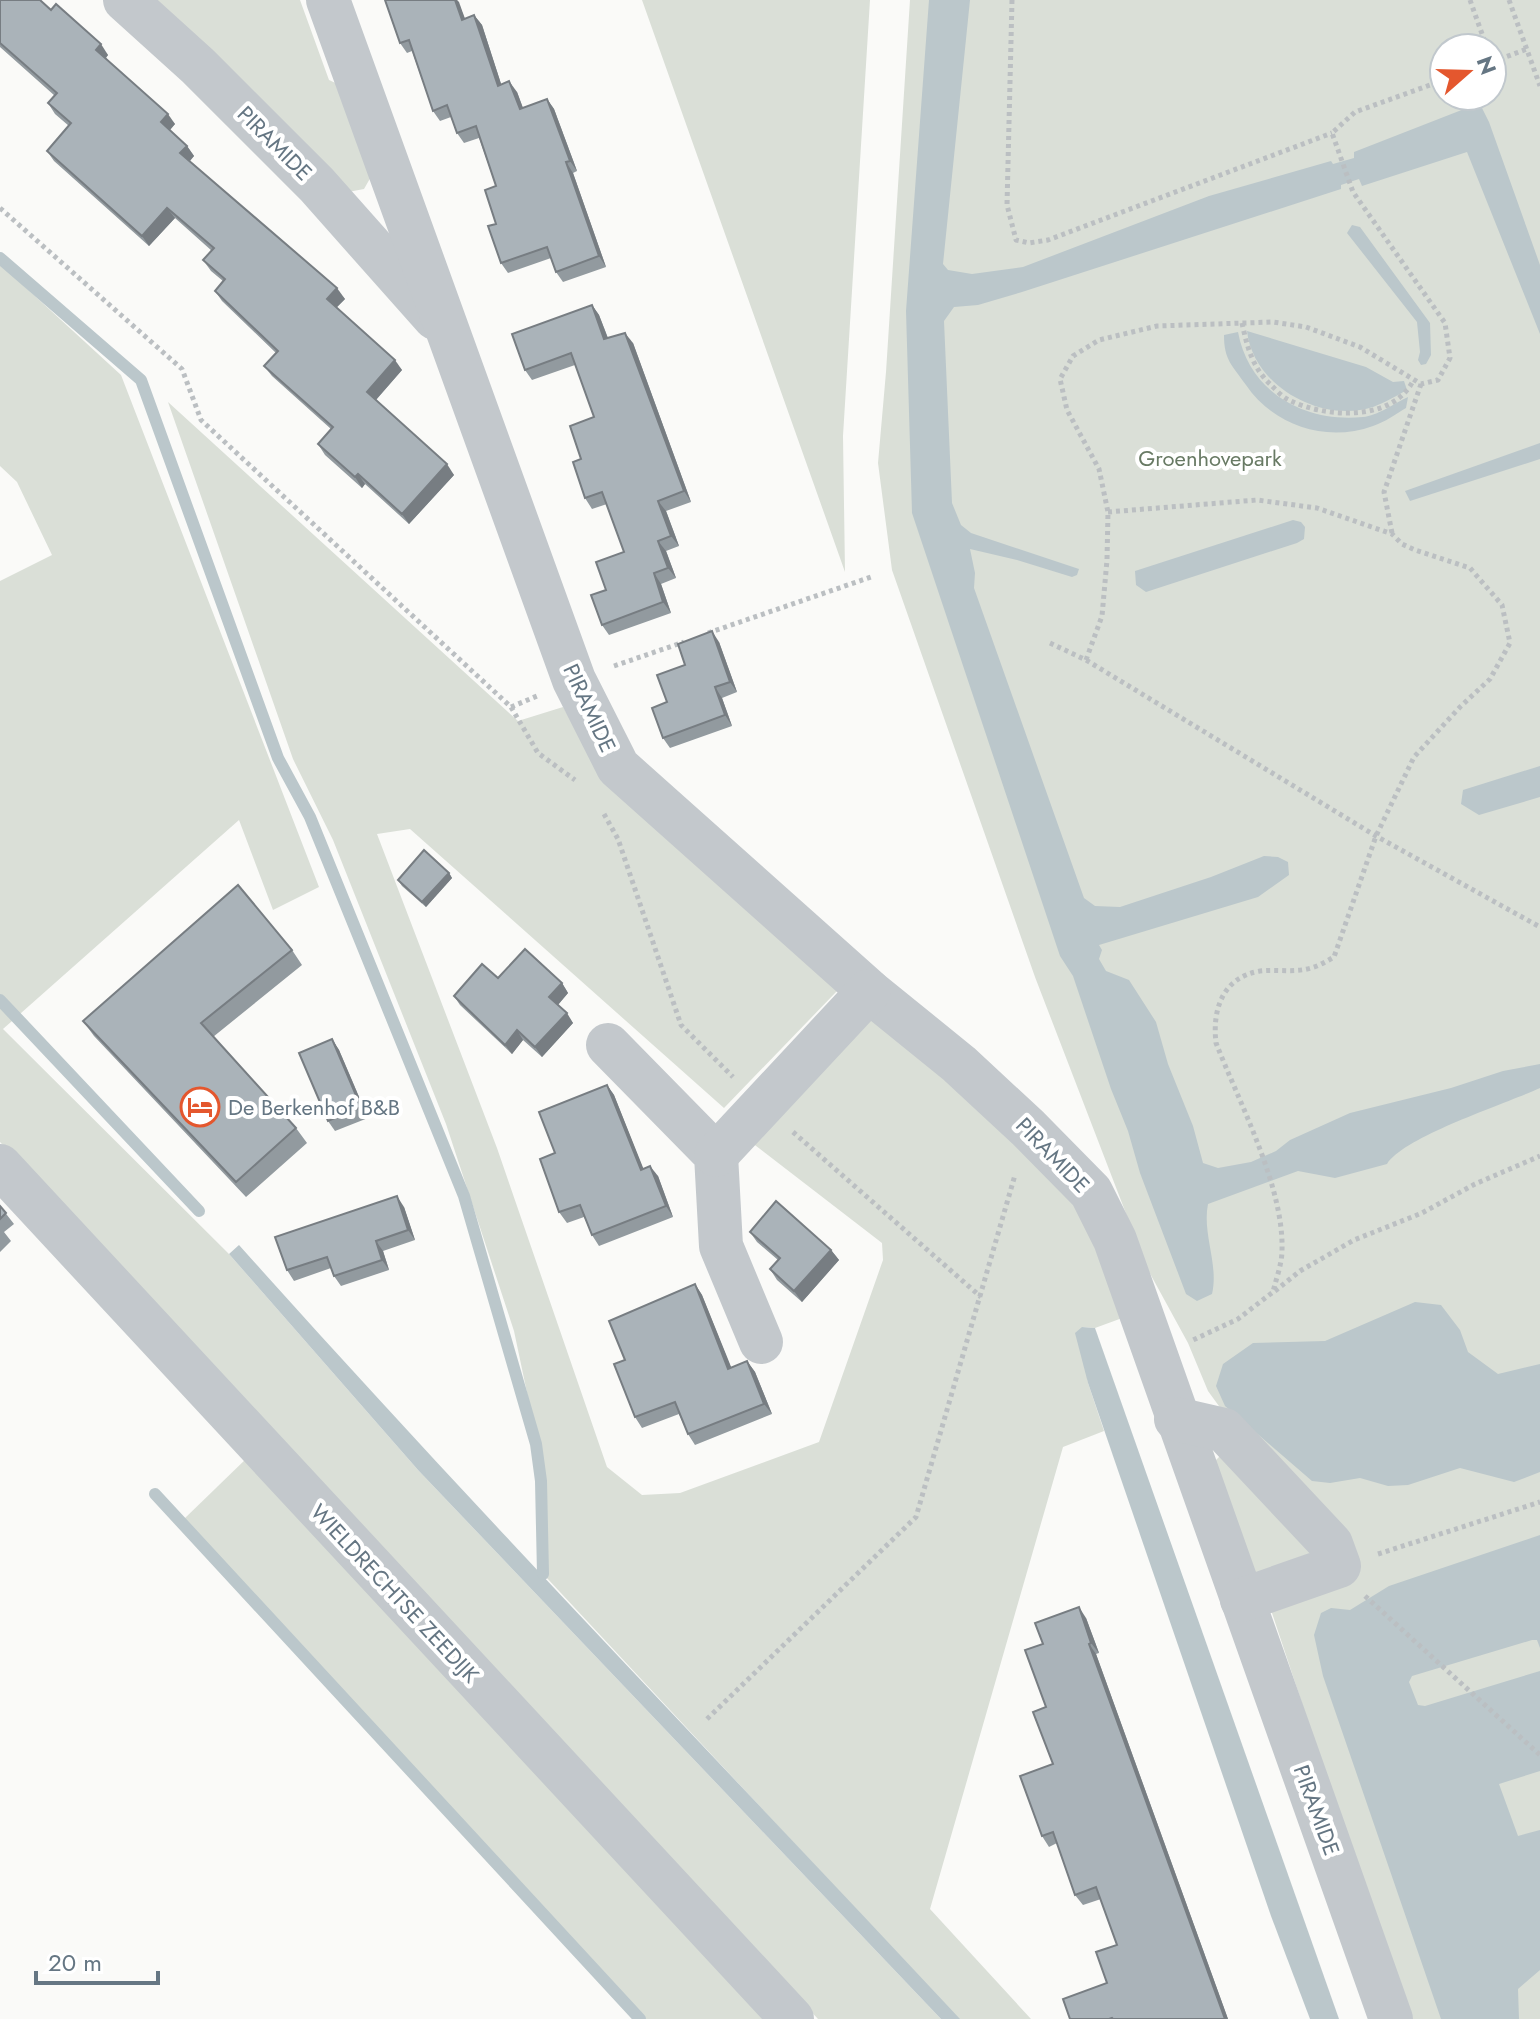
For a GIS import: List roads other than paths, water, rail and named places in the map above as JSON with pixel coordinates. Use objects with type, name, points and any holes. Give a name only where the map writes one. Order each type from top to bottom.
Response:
[{"type":"street","name":"PIRAMIDE","points":[[125,0],[198,66],[317,185],[447,332]]},
{"type":"street","name":"PIRAMIDE","points":[[328,0],[574,680],[618,767],[869,991],[959,1064],[1091,1192],[1115,1240],[1391,2019]]},
{"type":"street","points":[[716,1155],[869,991]]},
{"type":"street","points":[[608,1045],[716,1155],[721,1246],[761,1342]]},
{"type":"street","name":"WIELDRECHTSE ZEEDIJK","points":[[0,1166],[792,2019]]},
{"type":"street","points":[[1176,1419],[1224,1430],[1331,1544],[1350,1579],[1242,1600]]},
{"type":"waterway","points":[[0,258],[141,380],[278,758],[310,817],[464,1196],[536,1444],[541,1481],[543,1574]]},
{"type":"waterway","points":[[0,1000],[199,1211]]},
{"type":"waterway","points":[[155,1494],[640,2019]]},
{"type":"place","name":"De Berkenhof B&B","points":[[200,1107]]},
{"type":"park label","name":"Groenhovepark","points":[[1210,458]]}]
